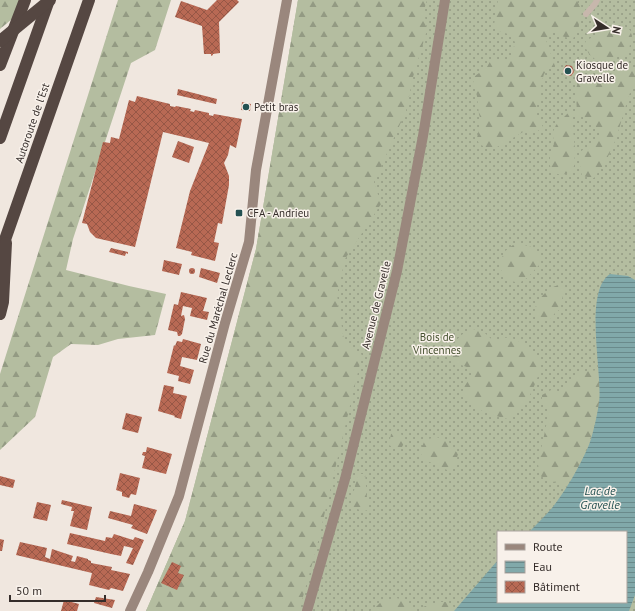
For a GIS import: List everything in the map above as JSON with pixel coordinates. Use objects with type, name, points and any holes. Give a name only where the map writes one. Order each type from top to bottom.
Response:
[{"type":"highway","points":[[0,65],[25,0]]},
{"type":"highway","points":[[0,41],[49,0]]},
{"type":"highway","points":[[0,138],[49,0]]},
{"type":"highway","name":"Autoroute de l’Est","points":[[0,254],[89,0]]},
{"type":"highway","points":[[0,314],[3,302],[7,236]]},
{"type":"street","name":"Rue du Maréchal Leclerc","points":[[130,611],[148,572],[179,496],[225,323],[249,242],[256,170],[287,0]]},
{"type":"street","name":"Avenue de Gravelle","points":[[308,611],[345,479],[397,271],[423,136],[445,0]]},
{"type":"lane","points":[[586,14],[597,0]]},
{"type":"green space","points":[[0,0],[20,0],[12,19],[0,29]]},
{"type":"green space","points":[[118,0],[171,0],[155,50],[131,63],[73,239],[66,270],[166,294],[155,335],[118,339],[98,345],[71,344],[53,357],[35,417],[0,450],[0,374]]},
{"type":"green space","name":"Bois de Vincennes","points":[[298,0],[635,0],[635,611],[146,611],[185,521],[256,249]]},
{"type":"green space","points":[[298,0],[427,0],[424,10],[427,30],[413,77],[406,111],[374,182],[381,204],[345,259],[337,295],[344,341],[362,355],[316,550],[299,611],[146,611],[185,521],[256,249]]},
{"type":"green space","points":[[498,0],[577,0],[582,12],[578,28],[573,39],[561,36],[554,31],[546,40],[556,72],[552,68],[548,69],[544,74],[539,91],[539,100],[536,108],[537,116],[543,127],[534,132],[523,132],[497,147],[487,148],[479,144],[477,138],[481,121],[477,96],[473,83],[475,76],[487,67],[491,60],[502,60],[509,58],[515,42],[508,34],[499,31],[494,25]]},
{"type":"green space","points":[[619,25],[630,30],[632,36],[628,53],[612,59],[596,60],[589,54],[584,45],[586,41],[610,26]]},
{"type":"green space","points":[[623,66],[635,69],[635,83],[629,95],[616,139],[606,161],[594,178],[582,176],[580,162],[581,152],[583,149],[596,141],[600,131],[587,119],[577,115],[576,90],[579,76],[583,82],[596,83],[603,81]]},
{"type":"green space","points":[[571,110],[575,149],[574,171],[562,175],[553,173],[550,166],[550,156],[554,149],[553,132],[556,125]]},
{"type":"green space","points":[[513,245],[524,245],[535,248],[541,258],[541,263],[527,278],[519,283],[508,280],[501,270],[501,261],[504,252]]},
{"type":"green space","points":[[559,285],[565,288],[559,310],[549,321],[540,320],[536,316],[535,311],[537,304],[546,292],[552,287]]},
{"type":"green space","points":[[470,329],[483,332],[493,341],[511,338],[530,349],[540,362],[540,371],[530,395],[519,411],[508,419],[480,410],[473,406],[463,396],[463,390],[473,374],[472,369],[456,363],[451,357],[453,347],[457,340]]},
{"type":"green space","points":[[599,370],[600,400],[591,437],[578,468],[566,487],[540,476],[538,464],[549,412],[549,405],[542,403],[542,395],[553,389],[560,392],[568,382],[580,372]]},
{"type":"green space","points":[[396,432],[402,435],[404,443],[401,449],[394,448],[389,445],[391,434]]},
{"type":"green space","points":[[436,437],[447,440],[458,454],[454,468],[447,470],[423,459],[420,451],[425,440]]},
{"type":"green space","points":[[358,474],[365,474],[368,510],[364,511],[350,507]]},
{"type":"green space","points":[[395,598],[409,603],[412,611],[370,611],[382,601]]},
{"type":"green space","points":[[438,602],[448,602],[456,609],[454,611],[420,611],[423,607]]},
{"type":"water","name":"Lac de Gravelle","points":[[610,274],[628,276],[635,280],[635,595],[629,611],[454,611],[497,561],[497,603],[627,603],[627,531],[530,531],[552,508],[562,494],[578,467],[590,442],[599,403],[600,390],[596,315],[597,298],[602,283]]},
{"type":"building","points":[[217,0],[237,0],[239,2],[219,22],[220,53],[213,54],[211,56],[211,54],[204,54],[202,26],[175,17],[181,1],[207,10]]},
{"type":"building","name":"Kiosque de Gravelle","points":[[566,65],[572,66],[574,72],[571,76],[565,75],[563,70]]},
{"type":"building","points":[[178,89],[217,99],[216,104],[177,95]]},
{"type":"building","points":[[137,96],[170,104],[170,106],[191,109],[190,111],[194,112],[195,110],[209,113],[209,115],[213,116],[214,114],[242,119],[236,148],[230,145],[228,155],[224,163],[229,176],[229,185],[222,224],[218,223],[214,242],[219,243],[215,261],[191,255],[192,252],[176,248],[190,191],[209,143],[163,132],[135,247],[96,238],[90,232],[87,224],[82,223],[103,142],[110,143],[111,137],[119,139],[129,100],[135,102]]},
{"type":"building","name":"Petit bras","points":[[242,102],[251,104],[250,111],[241,110]]},
{"type":"building","points":[[178,141],[194,147],[189,163],[172,157]]},
{"type":"building","points":[[111,248],[128,252],[128,254],[126,253],[125,256],[109,252]]},
{"type":"building","points":[[164,260],[182,264],[179,275],[162,271]]},
{"type":"building","points":[[192,268],[195,271],[192,274],[189,271]]},
{"type":"building","points":[[201,268],[220,273],[217,283],[199,277]]},
{"type":"building","points":[[181,292],[207,298],[203,311],[209,312],[207,320],[190,316],[192,308],[183,306],[181,316],[184,315],[185,319],[182,334],[178,336],[177,332],[168,330],[174,304],[178,305]]},
{"type":"building","points":[[183,339],[201,344],[197,360],[182,357],[180,366],[194,370],[190,384],[178,381],[179,376],[167,373],[174,345],[175,346],[177,341],[182,342]]},
{"type":"building","points":[[164,385],[174,387],[173,393],[187,396],[181,419],[158,411]]},
{"type":"building","points":[[126,413],[142,417],[138,433],[122,429]]},
{"type":"building","points":[[147,447],[172,454],[166,474],[142,468],[145,456],[142,455],[143,452],[146,452]]},
{"type":"building","points":[[120,473],[140,478],[136,495],[131,494],[129,498],[122,496],[122,492],[116,490]]},
{"type":"building","points":[[0,476],[15,480],[13,488],[0,485]]},
{"type":"building","points":[[62,500],[92,507],[87,530],[70,526],[74,511],[71,511],[72,507],[61,504]]},
{"type":"building","points":[[37,502],[51,505],[47,521],[33,518]]},
{"type":"building","points":[[134,504],[157,510],[147,534],[131,528],[133,525],[108,518],[110,511],[131,516]]},
{"type":"building","points":[[70,533],[105,541],[106,537],[112,538],[114,534],[133,540],[135,537],[144,540],[133,565],[126,563],[133,548],[124,546],[121,556],[67,544]]},
{"type":"building","points":[[0,539],[4,540],[2,551],[0,551]]},
{"type":"building","points":[[20,542],[47,548],[45,557],[50,559],[52,549],[73,556],[71,561],[75,562],[77,556],[88,559],[91,563],[112,567],[111,570],[130,574],[123,591],[111,588],[109,590],[89,585],[92,573],[16,555]]},
{"type":"building","points":[[172,562],[181,566],[178,573],[184,575],[177,590],[161,583]]},
{"type":"building","points":[[96,597],[115,600],[112,608],[94,603]]},
{"type":"building","points":[[64,600],[79,604],[77,611],[61,611]]},
{"type":"place","name":"Kiosque de Gravelle","points":[[568,71]]},
{"type":"place","name":"Petit bras","points":[[246,107]]},
{"type":"place","name":"CFA - Andrieu","points":[[239,213]]}]
